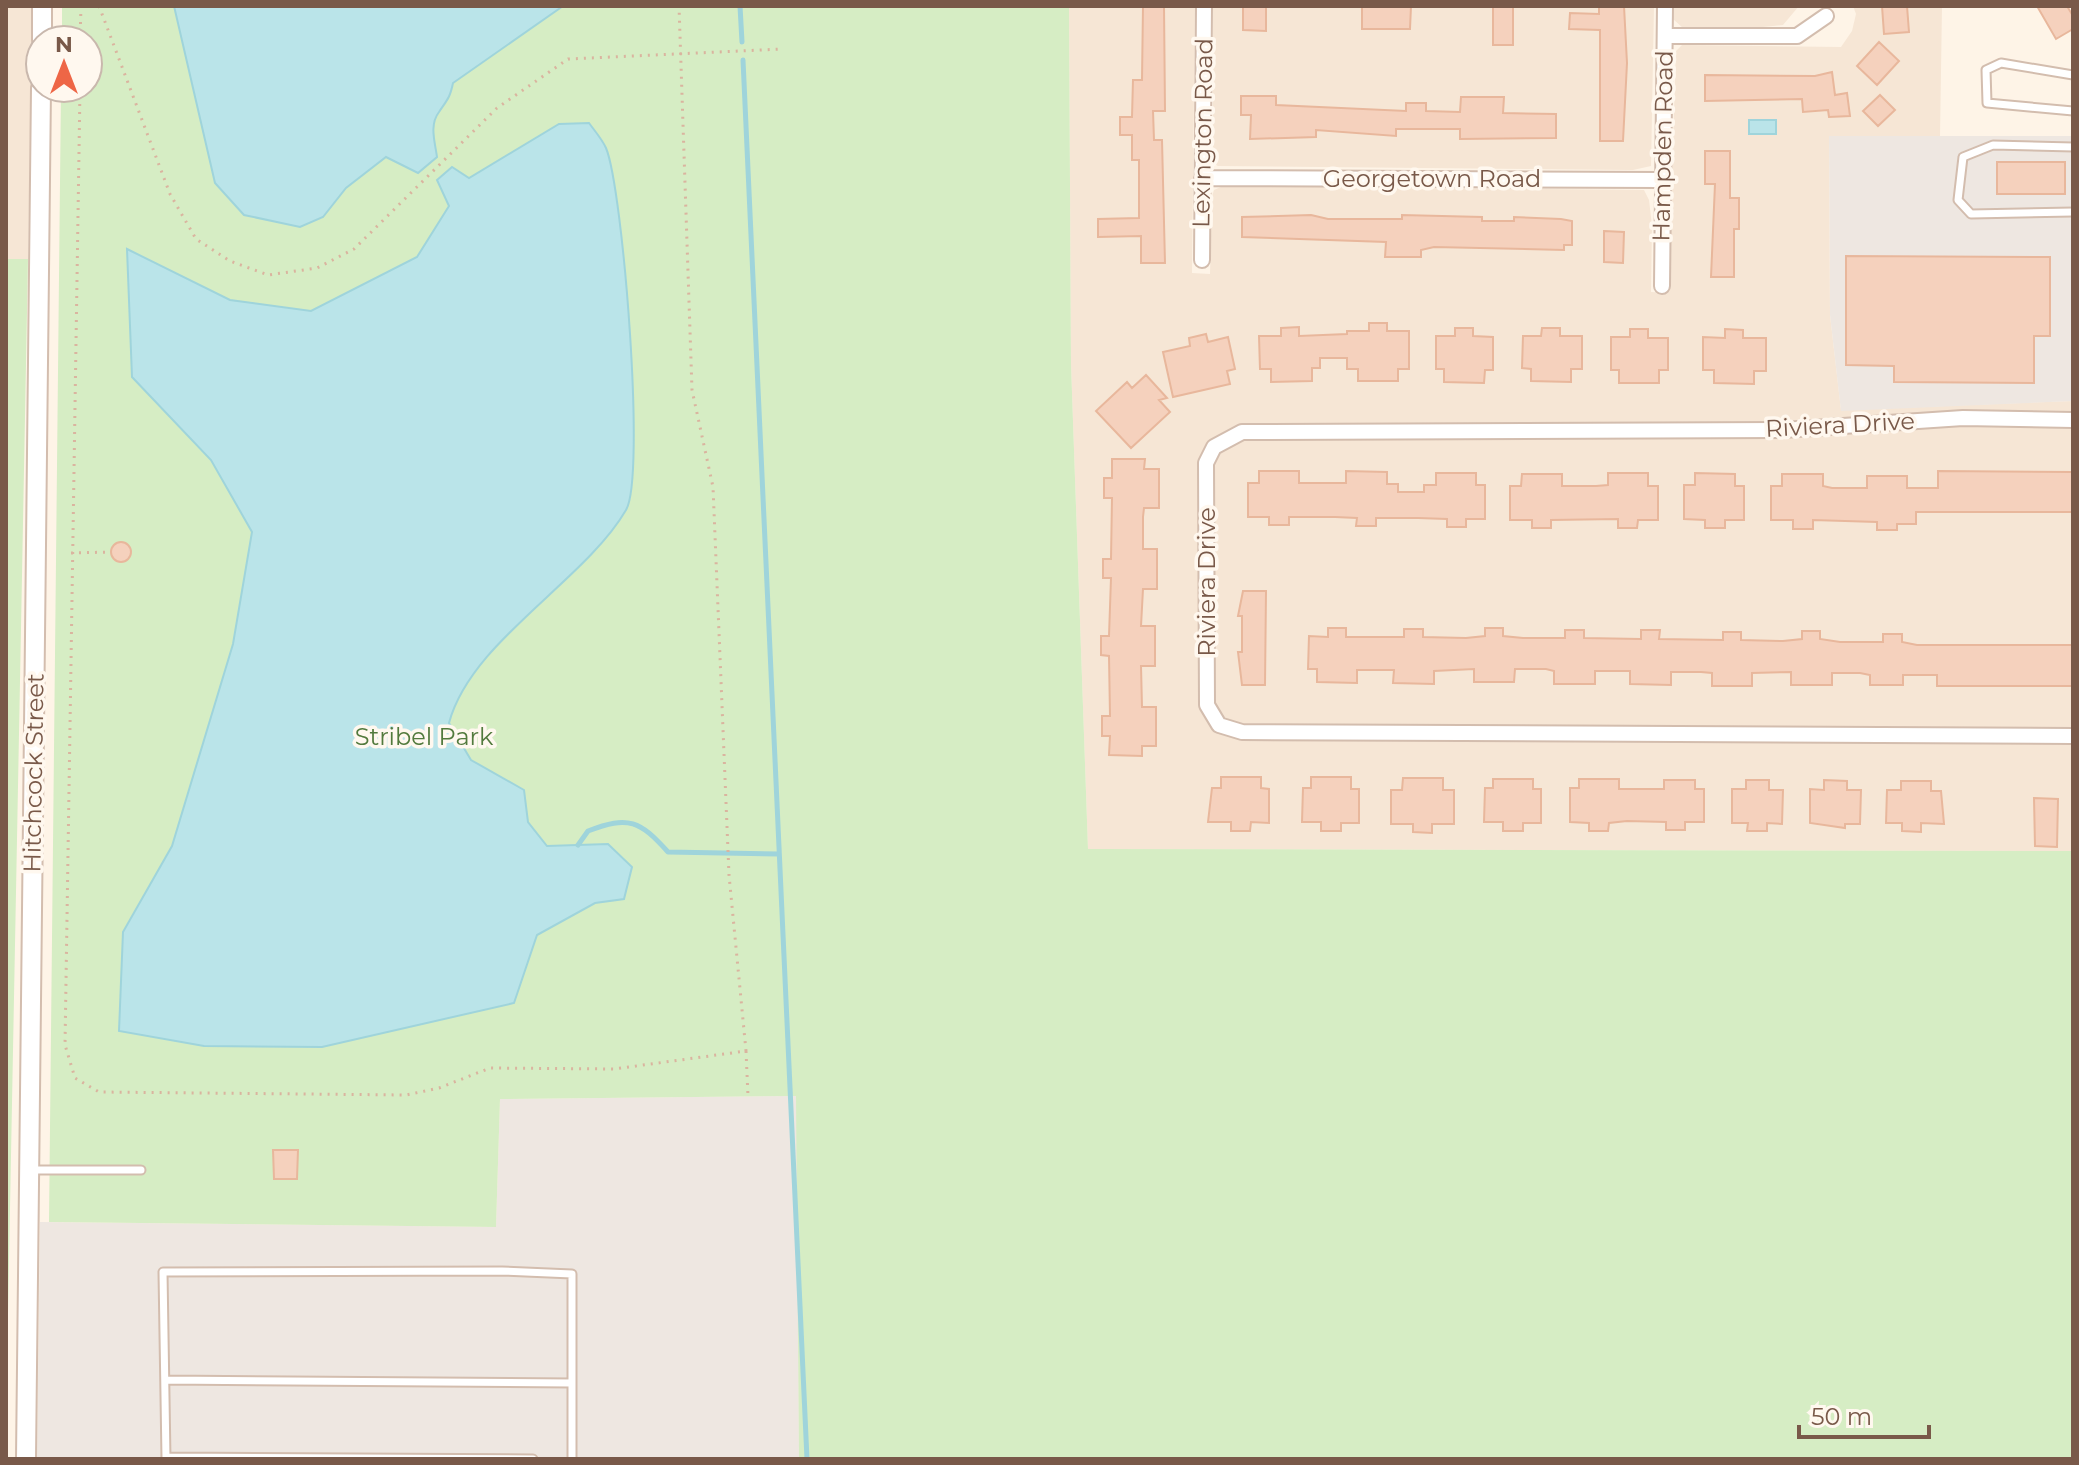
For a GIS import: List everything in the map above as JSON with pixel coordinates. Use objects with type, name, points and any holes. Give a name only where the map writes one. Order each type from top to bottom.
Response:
[{"type":"street","name":"Lexington Road","points":[[1202,260],[1204,6]]},
{"type":"street","name":"Hampden Road","points":[[1662,286],[1665,6]]},
{"type":"street","points":[[1665,36],[1797,36],[1826,16]]},
{"type":"street","name":"Hitchcock Street","points":[[26,1459],[41,104]]},
{"type":"street","name":"Georgetown Road","points":[[1202,178],[1662,180]]},
{"type":"street","name":"Riviera Drive","points":[[2073,420],[1963,418],[1783,430],[1242,432],[1214,447],[1206,463],[1207,705],[1219,725],[1242,732],[2073,736]]},
{"type":"lane","points":[[2073,75],[2001,63],[1986,70],[1987,103],[2073,111]]},
{"type":"lane","points":[[2073,147],[1993,145],[1963,157],[1958,200],[1971,214],[2073,212]]},
{"type":"lane","points":[[29,1170],[141,1170]]},
{"type":"lane","points":[[533,1459],[166,1458],[163,1272],[502,1271],[572,1274],[572,1459]]},
{"type":"lane","points":[[165,1380],[572,1383]]},
{"type":"path","points":[[99,6],[170,194],[196,239],[230,261],[268,275],[317,268],[340,259],[497,108],[531,81],[568,59],[783,49]]},
{"type":"path","points":[[679,6],[692,390],[713,487],[729,875],[748,1096]]},
{"type":"path","points":[[80,104],[65,1045],[75,1078],[99,1092],[406,1095],[439,1088],[490,1068],[614,1069],[746,1051]]},
{"type":"path","points":[[71,553],[111,552]]},
{"type":"shaded area","points":[[6,6],[32,6],[32,24],[24,24],[24,104],[30,104],[28,259],[6,259]]},
{"type":"shaded area","points":[[1069,6],[1195,6],[1192,273],[1210,274],[1212,197],[1214,190],[1223,186],[1644,190],[1649,200],[1652,226],[1651,292],[1668,293],[1676,51],[1682,45],[1841,47],[1852,31],[1856,14],[1853,6],[1942,6],[1940,136],[1829,136],[1830,315],[1841,410],[2073,401],[2073,851],[1088,849],[1071,364]]},
{"type":"shaded area","points":[[1213,6],[1654,6],[1651,166],[1633,170],[1218,166],[1213,163]]},
{"type":"shaded area","points":[[1673,6],[1799,6],[1783,25],[1683,28],[1673,19]]},
{"type":"shaded area","points":[[1829,136],[2073,136],[2073,401],[1841,411],[1830,315]]},
{"type":"shaded area","points":[[797,1096],[799,1459],[37,1459],[40,1222],[496,1227],[500,1099]]},
{"type":"green space","name":"Stribel Park","points":[[62,6],[1069,6],[1071,364],[1088,849],[2073,851],[2073,1459],[799,1459],[796,1096],[500,1099],[496,1227],[49,1222],[61,104],[104,104],[104,24],[62,24]]},
{"type":"green space","points":[[6,259],[28,259],[6,1420]]},
{"type":"water","points":[[174,6],[563,6],[453,83],[434,122],[437,157],[418,173],[386,157],[346,188],[323,217],[300,227],[244,215],[215,183]]},
{"type":"water","points":[[1749,120],[1776,120],[1776,134],[1749,134]]},
{"type":"water","points":[[589,123],[606,148],[619,217],[633,392],[632,487],[626,510],[607,536],[480,665],[461,693],[449,723],[471,760],[524,790],[528,822],[547,846],[608,844],[632,867],[624,899],[595,903],[537,935],[514,1003],[322,1047],[204,1046],[119,1031],[123,932],[172,846],[233,644],[252,532],[211,460],[132,377],[127,249],[230,300],[311,311],[417,257],[449,206],[437,180],[452,167],[469,178],[559,124]]},
{"type":"building","points":[[1143,6],[1164,6],[1165,111],[1153,111],[1154,140],[1162,140],[1165,263],[1141,263],[1141,236],[1098,237],[1098,219],[1139,218],[1139,160],[1132,160],[1132,135],[1120,135],[1120,117],[1132,117],[1133,80],[1142,80]]},
{"type":"building","points":[[1243,6],[1266,6],[1266,31],[1243,30]]},
{"type":"building","points":[[1362,6],[1411,6],[1410,29],[1362,29]]},
{"type":"building","points":[[1493,6],[1513,6],[1513,45],[1493,45]]},
{"type":"building","points":[[1599,6],[1624,6],[1627,63],[1623,141],[1600,141],[1600,30],[1569,29],[1570,13],[1599,14]]},
{"type":"building","points":[[1882,6],[1907,6],[1909,32],[1884,34]]},
{"type":"building","points":[[2037,6],[2067,6],[2073,16],[2073,29],[2056,39]]},
{"type":"building","points":[[1879,42],[1899,61],[1877,85],[1857,66]]},
{"type":"building","points":[[1832,72],[1835,95],[1847,93],[1850,116],[1829,117],[1828,110],[1803,112],[1802,99],[1705,101],[1705,75],[1815,76]]},
{"type":"building","points":[[1880,95],[1895,110],[1878,126],[1863,111]]},
{"type":"building","points":[[1241,96],[1276,96],[1276,105],[1406,111],[1406,103],[1426,103],[1426,111],[1460,112],[1461,97],[1504,97],[1503,113],[1556,114],[1556,138],[1460,139],[1460,129],[1396,129],[1396,136],[1316,130],[1316,137],[1250,139],[1251,115],[1241,115]]},
{"type":"building","points":[[1705,151],[1730,151],[1730,198],[1739,198],[1739,229],[1734,229],[1734,277],[1711,277],[1715,184],[1705,184]]},
{"type":"building","points":[[1997,162],[2065,162],[2065,194],[1997,194]]},
{"type":"building","points":[[1311,215],[1328,219],[1402,219],[1402,215],[1482,217],[1482,221],[1514,221],[1514,217],[1561,219],[1572,221],[1572,245],[1564,245],[1564,250],[1434,247],[1421,250],[1421,257],[1385,257],[1386,242],[1242,237],[1242,217]]},
{"type":"building","points":[[1604,231],[1624,232],[1623,263],[1604,262]]},
{"type":"building","points":[[1846,256],[2050,257],[2050,336],[2034,336],[2034,383],[1894,382],[1894,366],[1846,365]]},
{"type":"building","points":[[1369,323],[1387,323],[1387,331],[1409,331],[1409,369],[1398,369],[1398,381],[1358,381],[1358,369],[1347,369],[1347,358],[1320,358],[1320,368],[1312,368],[1312,381],[1271,382],[1271,369],[1260,369],[1259,336],[1281,336],[1281,328],[1299,327],[1299,336],[1347,334],[1347,331],[1369,331]]},
{"type":"building","points":[[1455,328],[1473,328],[1473,336],[1493,337],[1493,370],[1485,370],[1484,383],[1444,382],[1444,369],[1436,369],[1436,336],[1455,336]]},
{"type":"building","points":[[1542,328],[1560,328],[1560,336],[1582,336],[1582,369],[1571,369],[1571,382],[1531,381],[1531,369],[1522,368],[1523,336],[1541,336]]},
{"type":"building","points":[[1630,329],[1648,329],[1648,338],[1668,338],[1668,370],[1659,370],[1659,383],[1619,383],[1619,370],[1611,370],[1611,337],[1630,337]]},
{"type":"building","points":[[1725,329],[1743,330],[1743,338],[1766,338],[1766,371],[1754,371],[1754,384],[1714,383],[1714,370],[1703,370],[1703,337],[1725,338]]},
{"type":"building","points":[[1206,334],[1208,342],[1228,337],[1235,369],[1227,371],[1230,384],[1173,397],[1163,352],[1190,346],[1189,338]]},
{"type":"building","points":[[1146,375],[1167,398],[1159,400],[1170,412],[1131,448],[1096,411],[1127,382],[1132,388]]},
{"type":"building","points":[[1112,459],[1145,459],[1144,469],[1159,469],[1159,508],[1144,508],[1143,517],[1143,549],[1157,549],[1157,589],[1143,589],[1141,626],[1155,626],[1155,666],[1141,666],[1142,707],[1156,707],[1156,746],[1142,746],[1142,756],[1109,755],[1110,736],[1102,736],[1102,716],[1110,716],[1109,656],[1101,655],[1101,636],[1109,636],[1111,578],[1103,578],[1103,559],[1111,559],[1112,498],[1104,498],[1104,478],[1112,478]]},
{"type":"building","points":[[1259,471],[1299,471],[1299,483],[1346,483],[1346,471],[1387,472],[1387,484],[1398,484],[1398,492],[1424,492],[1424,485],[1436,485],[1436,473],[1476,473],[1476,485],[1485,485],[1485,519],[1466,519],[1466,527],[1447,527],[1447,519],[1418,518],[1376,518],[1376,526],[1356,526],[1357,518],[1335,517],[1289,517],[1289,525],[1269,525],[1269,517],[1248,517],[1248,483],[1259,483]]},
{"type":"building","points":[[1938,471],[2073,472],[2073,512],[1916,512],[1916,524],[1897,524],[1897,530],[1877,530],[1877,522],[1813,520],[1813,529],[1793,529],[1793,520],[1771,520],[1771,486],[1782,486],[1782,474],[1823,474],[1823,486],[1832,488],[1867,488],[1867,476],[1907,476],[1907,488],[1938,488]]},
{"type":"building","points":[[1608,473],[1648,473],[1648,486],[1658,486],[1658,520],[1638,520],[1637,528],[1618,528],[1618,519],[1551,520],[1551,528],[1532,528],[1532,520],[1510,520],[1510,486],[1521,486],[1522,474],[1562,474],[1562,486],[1596,486],[1608,485]]},
{"type":"building","points":[[1695,473],[1735,474],[1735,486],[1744,486],[1744,520],[1725,520],[1725,528],[1705,528],[1705,520],[1684,519],[1684,485],[1695,485]]},
{"type":"building","points":[[121,542],[128,545],[131,552],[128,559],[121,562],[114,559],[111,552],[114,545]]},
{"type":"building","points":[[1243,591],[1266,591],[1265,685],[1242,685],[1238,652],[1242,652],[1242,616],[1238,616]]},
{"type":"building","points":[[1328,628],[1346,628],[1346,637],[1404,637],[1404,629],[1423,629],[1423,637],[1466,638],[1485,636],[1485,628],[1503,628],[1503,636],[1523,638],[1565,638],[1565,630],[1584,630],[1584,638],[1641,639],[1641,630],[1660,630],[1659,639],[1723,640],[1723,632],[1741,632],[1741,640],[1783,641],[1802,639],[1802,631],[1820,631],[1820,639],[1840,642],[1883,642],[1883,634],[1902,634],[1902,642],[1917,645],[2073,645],[2073,686],[1937,686],[1937,675],[1903,675],[1903,685],[1870,685],[1870,675],[1860,673],[1832,673],[1832,685],[1791,685],[1791,672],[1752,673],[1752,686],[1712,686],[1712,673],[1701,672],[1671,672],[1671,685],[1630,684],[1630,671],[1595,671],[1595,684],[1554,684],[1554,671],[1546,669],[1515,669],[1514,682],[1474,682],[1474,669],[1434,671],[1434,684],[1393,683],[1394,670],[1357,670],[1357,683],[1317,682],[1317,669],[1308,669],[1309,636],[1328,637]]},
{"type":"building","points":[[1221,777],[1261,777],[1261,788],[1269,789],[1269,823],[1251,822],[1250,831],[1231,831],[1231,822],[1208,822],[1212,788],[1221,788]]},
{"type":"building","points":[[1311,777],[1351,777],[1351,789],[1359,789],[1359,823],[1341,823],[1341,831],[1321,831],[1321,822],[1302,822],[1303,788],[1311,788]]},
{"type":"building","points":[[1403,778],[1443,778],[1443,790],[1454,790],[1454,824],[1432,824],[1432,833],[1413,832],[1413,824],[1391,824],[1391,790],[1402,790]]},
{"type":"building","points":[[1493,779],[1533,779],[1533,789],[1541,789],[1541,823],[1523,823],[1523,831],[1503,831],[1503,822],[1484,822],[1485,788],[1493,788]]},
{"type":"building","points":[[1579,779],[1619,779],[1619,789],[1664,789],[1664,780],[1695,780],[1695,789],[1704,789],[1704,822],[1685,822],[1685,830],[1666,830],[1666,822],[1627,821],[1609,823],[1608,831],[1589,831],[1589,823],[1570,822],[1570,788],[1579,788]]},
{"type":"building","points":[[1746,780],[1769,780],[1769,790],[1783,790],[1782,824],[1767,823],[1767,831],[1747,831],[1748,823],[1732,823],[1732,789],[1746,789]]},
{"type":"building","points":[[1824,780],[1847,781],[1847,790],[1861,790],[1860,824],[1845,824],[1845,828],[1810,823],[1810,789],[1824,790]]},
{"type":"building","points":[[1901,781],[1931,781],[1931,791],[1941,791],[1944,824],[1921,823],[1921,832],[1902,831],[1902,823],[1886,823],[1887,790],[1901,790]]},
{"type":"building","points":[[2034,798],[2058,799],[2057,847],[2035,846]]},
{"type":"building","points":[[273,1150],[298,1150],[297,1179],[274,1179]]},
{"type":"waterway","points":[[740,6],[742,42]]},
{"type":"waterway","points":[[743,60],[807,1459]]},
{"type":"waterway","points":[[578,845],[588,831],[624,822],[649,833],[668,852],[779,854]]}]
